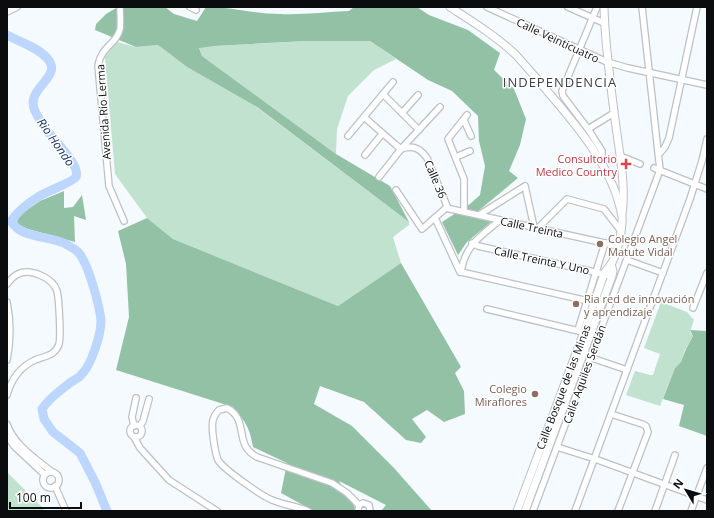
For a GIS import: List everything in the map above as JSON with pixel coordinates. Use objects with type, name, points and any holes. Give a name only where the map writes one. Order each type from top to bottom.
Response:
[{"type":"main road","points":[[450,7],[482,28],[516,55],[583,134],[599,159],[613,188],[622,218]]},
{"type":"main road","points":[[604,7],[608,62],[624,199],[621,231],[618,246],[611,264]]},
{"type":"main road","name":"Calle Bosque de las Minas","points":[[517,511],[584,332],[602,306],[612,276],[613,271],[611,264],[600,273],[584,332],[525,511]]},
{"type":"street","points":[[7,12],[17,7]]},
{"type":"street","name":"Avenida Río Lerma","points":[[120,7],[120,29],[114,40],[102,53],[98,66],[109,186],[124,221]]},
{"type":"street","name":"Calle Veinticuatro","points":[[487,7],[608,62],[707,85]]},
{"type":"street","points":[[568,7],[604,23]]},
{"type":"street","points":[[597,7],[563,88],[564,96],[602,151],[602,156],[599,159]]},
{"type":"street","points":[[643,7],[659,154],[657,169],[707,189]]},
{"type":"street","points":[[659,154],[665,147],[669,138],[697,7]]},
{"type":"street","points":[[348,136],[393,82]]},
{"type":"street","points":[[383,94],[419,130]]},
{"type":"street","points":[[402,112],[418,95]]},
{"type":"street","points":[[379,177],[401,149],[440,108]]},
{"type":"street","points":[[588,129],[614,113]]},
{"type":"street","points":[[364,117],[401,149]]},
{"type":"street","points":[[464,212],[464,179],[448,138],[466,118],[471,136]]},
{"type":"street","points":[[365,155],[382,134]]},
{"type":"street","points":[[575,511],[695,184],[707,139]]},
{"type":"street","name":"Calle 36","points":[[401,149],[407,147],[418,148],[427,158],[447,206],[446,208]]},
{"type":"street","points":[[456,157],[470,151]]},
{"type":"street","points":[[620,156],[640,164]]},
{"type":"street","name":"Calle Aquiles Serdán","points":[[533,511],[627,260],[657,169]]},
{"type":"street","points":[[479,215],[525,186],[536,228],[567,199],[604,209],[621,231]]},
{"type":"street","points":[[396,190],[422,229],[446,208]]},
{"type":"street","name":"Calle Treinta","points":[[446,208],[618,246]]},
{"type":"street","points":[[435,218],[460,272]]},
{"type":"street","points":[[460,272],[462,262],[472,244],[500,220]]},
{"type":"street","points":[[600,273],[605,243]]},
{"type":"street","name":"Calle Treinta Y Uno","points":[[472,244],[612,276]]},
{"type":"street","points":[[627,260],[663,273]]},
{"type":"street","points":[[7,284],[11,278],[25,272],[33,273],[52,283],[57,291],[60,336],[59,344],[56,350],[49,356],[34,361],[18,372],[10,384],[7,395]]},
{"type":"street","points":[[460,272],[591,302],[602,306]]},
{"type":"street","points":[[693,308],[707,273]]},
{"type":"street","points":[[7,302],[11,331],[7,360]]},
{"type":"street","points":[[487,309],[584,332]]},
{"type":"street","points":[[590,357],[627,370]]},
{"type":"street","points":[[134,437],[138,437],[142,434],[142,430],[137,426],[132,417],[136,398]]},
{"type":"street","points":[[149,399],[143,421],[130,431],[131,435],[134,437],[140,448],[169,480],[217,511]]},
{"type":"street","points":[[308,511],[272,500],[225,468],[218,459],[214,444],[212,424],[213,418],[219,410],[227,408],[236,415],[239,420],[245,447],[249,453],[332,483],[347,493],[359,508],[363,503],[367,504],[370,507],[370,511]]},
{"type":"street","points":[[611,414],[642,424],[646,426],[648,432],[618,511]]},
{"type":"street","points":[[7,424],[10,433],[17,442],[59,478],[56,486],[66,511]]},
{"type":"street","points":[[7,436],[14,446],[45,475]]},
{"type":"street","points":[[557,446],[707,500]]},
{"type":"street","points":[[656,511],[675,455]]},
{"type":"street","points":[[691,511],[707,468]]},
{"type":"street","points":[[45,475],[52,472]]},
{"type":"street","points":[[45,475],[44,482],[46,486],[51,488],[56,486]]},
{"type":"green space","points":[[118,7],[165,7],[174,14],[197,21],[206,7],[271,14],[306,14],[349,11],[354,7],[417,7],[429,15],[468,30],[500,53],[494,70],[514,89],[526,119],[520,145],[509,171],[518,178],[471,217],[491,222],[467,242],[458,255],[442,222],[470,204],[480,195],[485,166],[479,141],[478,116],[452,91],[428,80],[370,41],[306,41],[199,48],[202,56],[336,154],[390,186],[409,222],[257,107],[187,67],[158,45],[136,47],[95,30],[96,24],[106,14]]},
{"type":"green space","points":[[306,41],[370,41],[396,59],[374,70],[348,96],[337,129],[336,154],[202,56],[199,47]]},
{"type":"green space","points":[[117,42],[136,47],[158,45],[187,67],[255,106],[409,222],[409,225],[393,237],[401,263],[338,306],[173,239],[147,218],[115,174],[105,57]]},
{"type":"green space","points":[[64,191],[64,208],[73,207],[82,195],[86,220],[74,216],[75,242],[28,229],[17,224],[18,216],[40,201]]},
{"type":"green space","points":[[147,218],[173,239],[338,306],[401,263],[461,367],[455,373],[464,391],[465,414],[444,422],[427,410],[412,419],[426,437],[421,443],[406,440],[364,402],[320,386],[314,404],[352,426],[394,468],[432,511],[381,511],[386,505],[339,481],[357,511],[314,511],[281,493],[287,463],[253,447],[246,425],[241,416],[233,407],[116,370],[129,317],[126,264],[118,231]]},
{"type":"green space","points":[[661,302],[687,312],[694,320],[690,332],[693,336],[685,350],[681,362],[675,368],[660,406],[626,395],[635,371],[653,375],[660,354],[644,348]]},
{"type":"green space","points":[[690,330],[707,331],[707,436],[679,426],[684,405],[663,399],[675,368],[681,362],[693,336]]},
{"type":"green space","points":[[7,472],[43,508],[44,511],[7,511]]},
{"type":"waterway","name":"Rio Hondo","points":[[7,35],[43,54],[51,65],[51,71],[35,96],[33,103],[39,119],[71,160],[75,166],[76,172],[76,177],[74,179],[34,199],[11,221],[15,227],[21,231],[59,241],[78,252],[86,265],[96,296],[101,321],[101,327],[92,358],[85,371],[48,401],[42,409],[44,419],[53,432],[80,453],[95,482],[107,511]]},
{"type":"place","name":"Consultorio Medico Country","points":[[626,164]]},
{"type":"place","name":"Colegio Angel Matute Vidal","points":[[600,244]]},
{"type":"place","name":"Ria red de innovación y aprendizaje","points":[[576,304]]},
{"type":"place","name":"Colegio Miraflores","points":[[535,394]]},
{"type":"district","name":"INDEPENDENCIA","points":[[560,82]]}]
